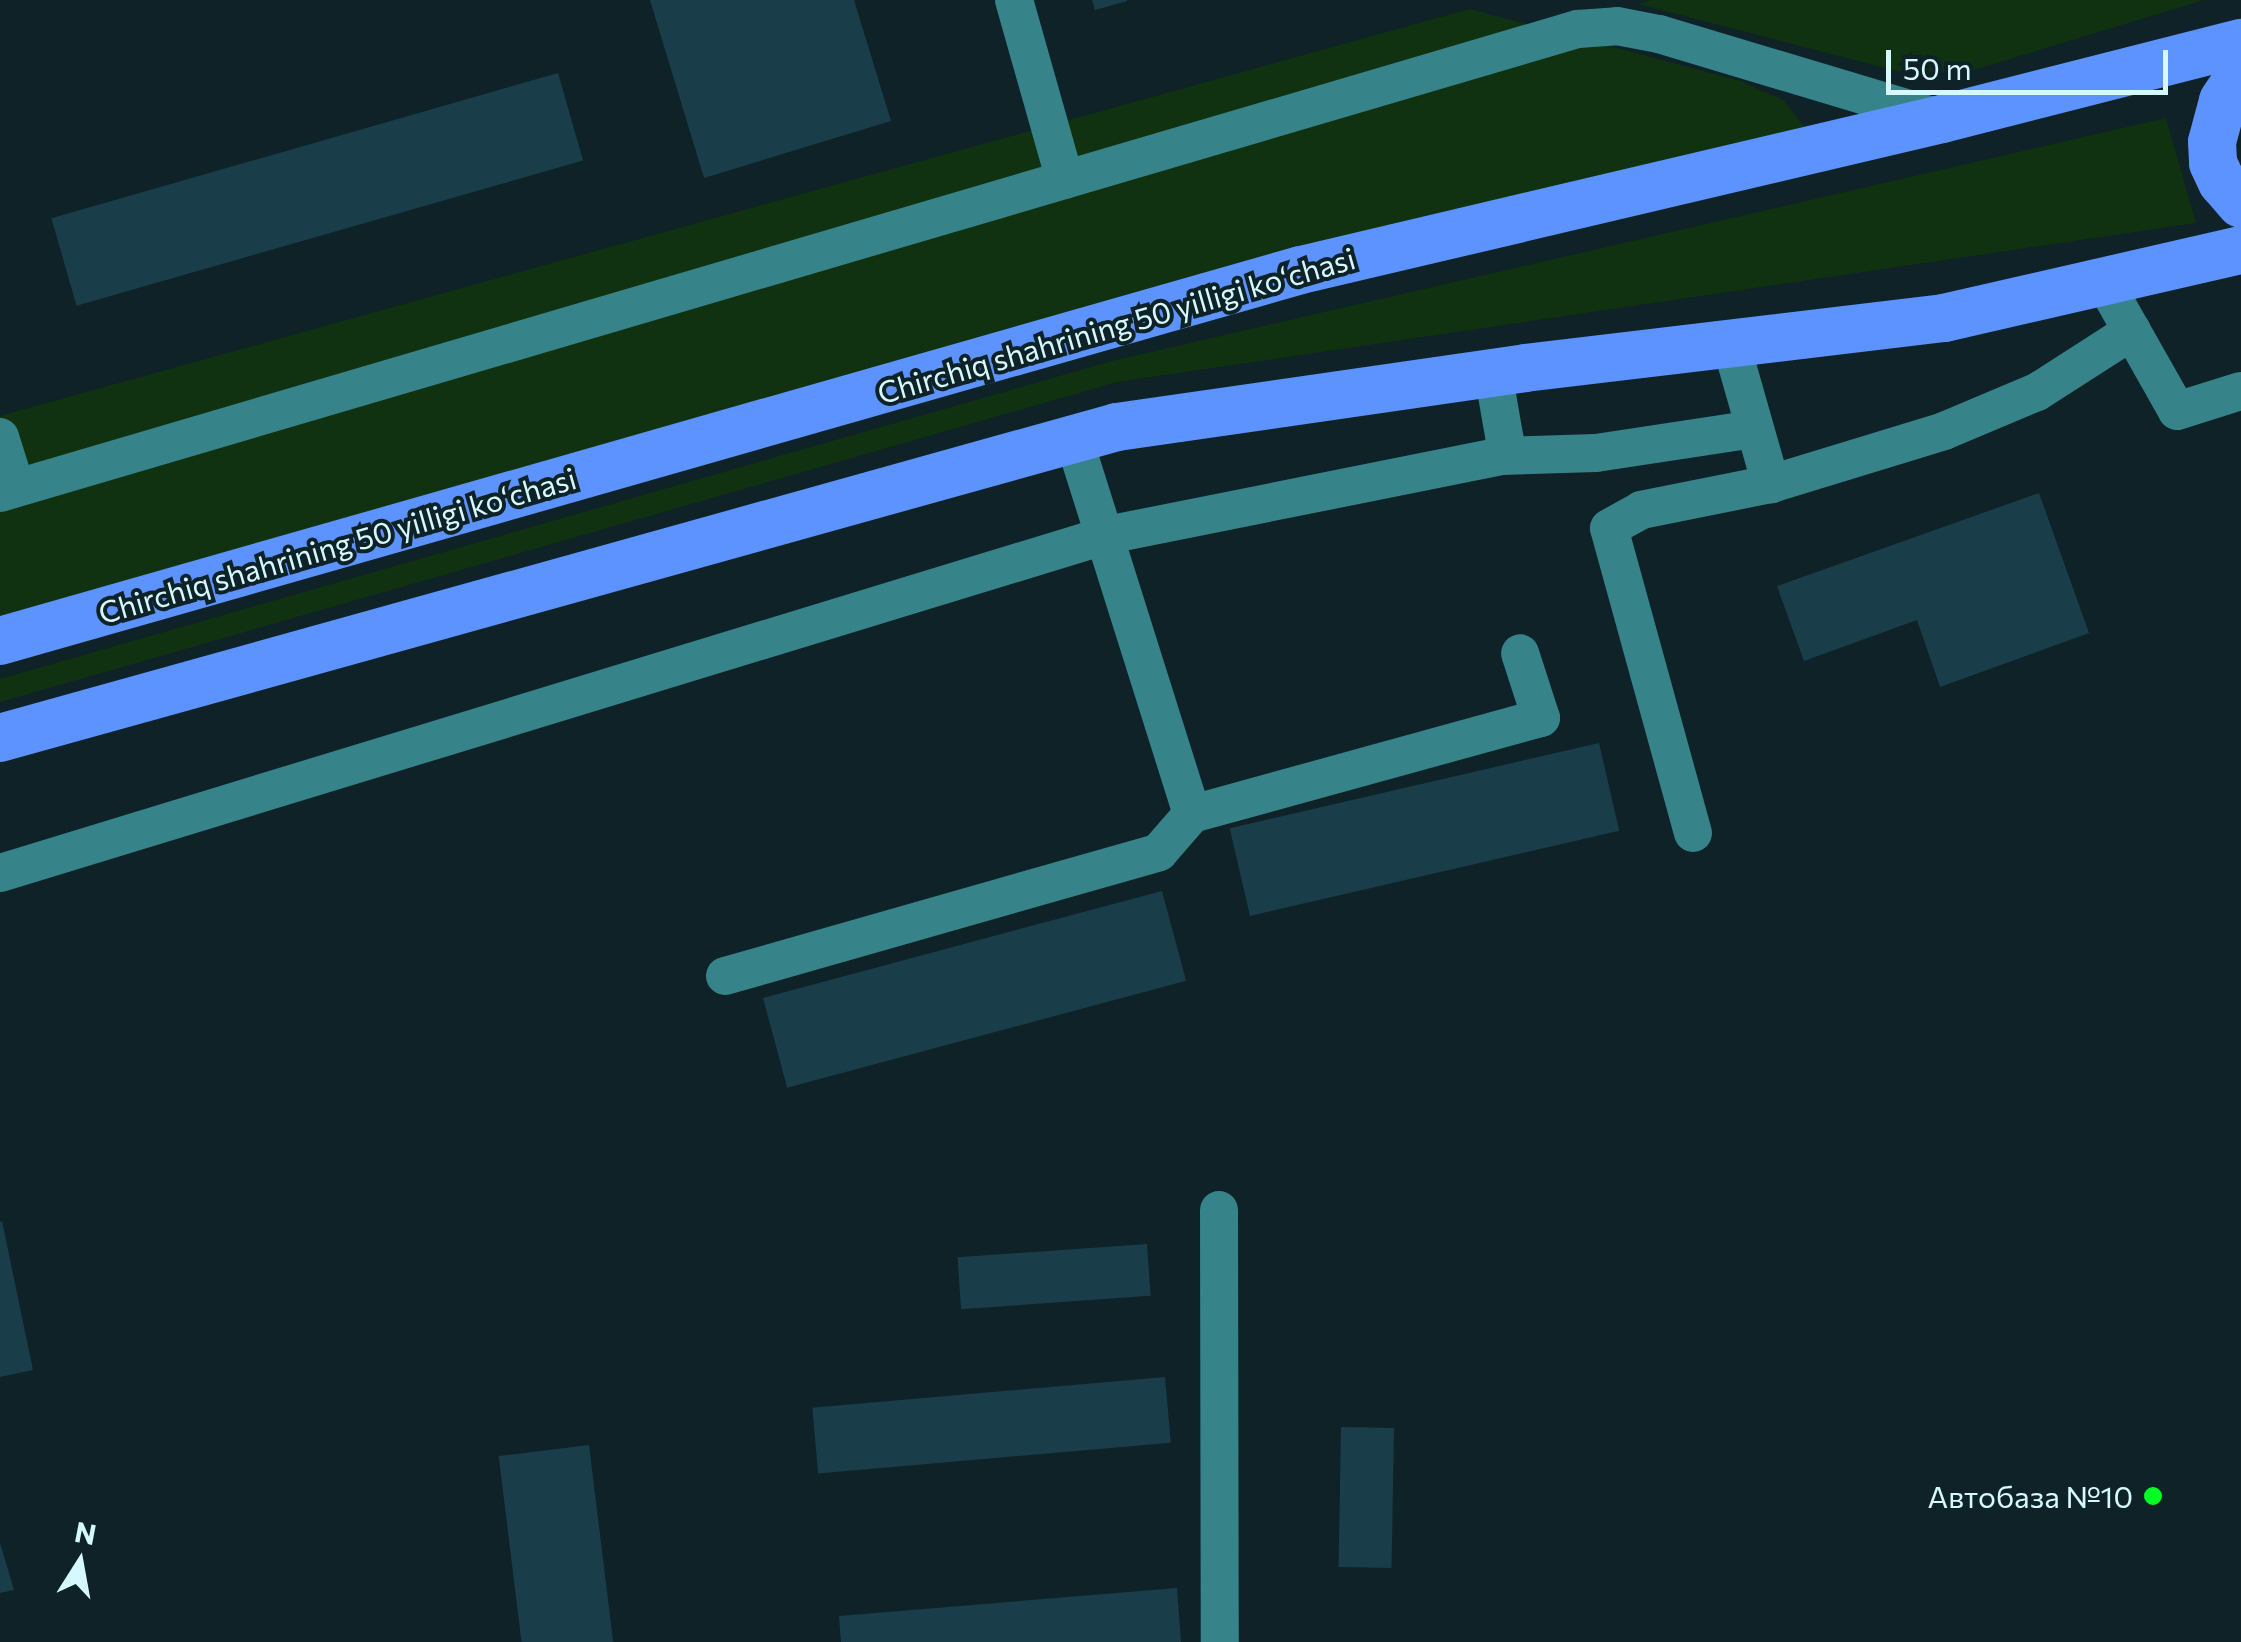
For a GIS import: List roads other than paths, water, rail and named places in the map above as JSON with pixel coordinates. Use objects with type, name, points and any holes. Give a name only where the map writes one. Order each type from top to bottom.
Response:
[{"type":"main road","name":"Chirchiq shahrining 50 yilligi koʻchasi","points":[[0,641],[1301,270],[1942,119],[2241,43]]},
{"type":"main road","points":[[2241,74],[2223,100],[2212,142],[2213,164],[2241,204]]},
{"type":"main road","points":[[0,738],[1117,427],[1493,372],[1944,318],[2241,250]]},
{"type":"street","points":[[1014,0],[1065,180]]},
{"type":"street","points":[[0,436],[8,490],[1065,180],[1573,15],[1658,34],[1942,119]]},
{"type":"street","points":[[2104,280],[2178,411],[2241,391]]},
{"type":"street","points":[[1693,833],[1609,528],[1641,510],[1771,484],[1944,431],[2037,392],[2132,330]]},
{"type":"street","points":[[1730,344],[1771,484]]},
{"type":"street","points":[[1493,372],[1504,442],[1501,456]]},
{"type":"street","points":[[0,874],[1107,536],[1501,456],[1596,453],[1754,429]]},
{"type":"street","points":[[1074,439],[1192,814]]},
{"type":"street","points":[[725,976],[1159,852],[1192,814],[1541,718],[1520,653]]},
{"type":"street","points":[[1219,1210],[1220,1642]]},
{"type":"place","name":"Автобаза №10","points":[[2153,1496]]}]
